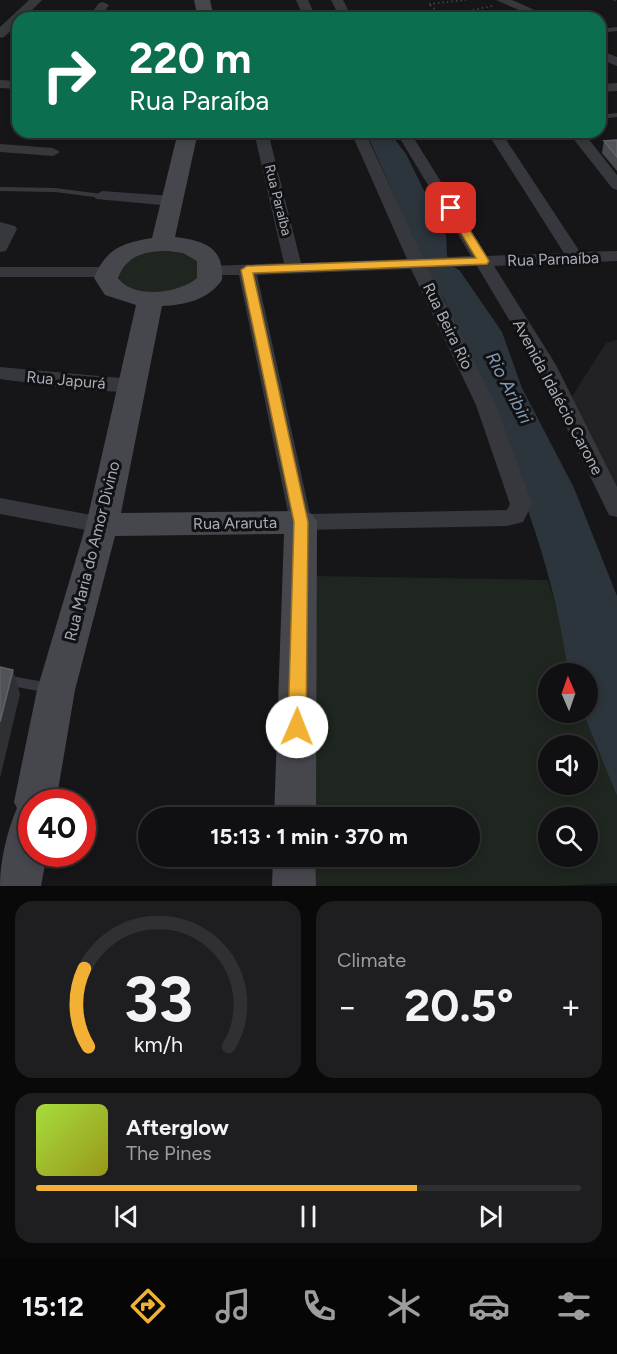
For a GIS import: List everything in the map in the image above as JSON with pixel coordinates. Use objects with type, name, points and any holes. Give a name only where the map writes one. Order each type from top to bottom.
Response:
[{"type":"street","points":[[22,12],[36,0]]},
{"type":"street","points":[[504,1],[532,12]]},
{"type":"street","points":[[98,12],[104,4]]},
{"type":"street","points":[[162,244],[187,138]]},
{"type":"street","name":"Rua Paraíba","points":[[262,138],[294,268]]},
{"type":"street","name":"Rua Beira Rio","points":[[361,138],[486,405],[521,504],[515,516],[507,518]]},
{"type":"street","name":"Avenida Idalécio Carone","points":[[407,138],[546,365],[617,509]]},
{"type":"street","points":[[498,138],[575,258]]},
{"type":"street","points":[[580,138],[617,185]]},
{"type":"street","points":[[0,148],[53,152]]},
{"type":"street","points":[[102,196],[172,201]]},
{"type":"street","points":[[0,227],[9,229],[0,247]]},
{"type":"street","points":[[162,244],[182,246],[198,251],[209,260],[212,271],[208,281],[189,294],[170,299],[150,300],[132,297],[117,291],[109,282],[107,272],[113,262],[126,253],[143,246],[162,244]]},
{"type":"street","name":"Rua Parnaíba","points":[[419,263],[617,256]]},
{"type":"street","points":[[212,271],[419,263]]},
{"type":"street","points":[[247,270],[301,522],[295,807]]},
{"type":"street","points":[[0,272],[107,272]]},
{"type":"street","name":"Rua Maria do Amor Divino","points":[[37,789],[56,690],[102,525],[150,300]]},
{"type":"street","name":"Rua Japurá","points":[[0,374],[132,385]]},
{"type":"street","name":"Rua Araruta","points":[[0,506],[102,525],[507,518]]},
{"type":"street","points":[[19,886],[23,867]]},
{"type":"street","points":[[294,867],[294,886]]},
{"type":"lane","points":[[0,189],[55,190],[102,196]]},
{"type":"lane","points":[[0,679],[56,690]]},
{"type":"path","points":[[438,12],[429,4],[466,0]]},
{"type":"path","points":[[463,12],[504,1]]},
{"type":"shaded area","points":[[149,251],[177,251],[195,256],[204,275],[176,294],[132,291],[120,282],[119,274],[130,259]]},
{"type":"shaded area","points":[[617,340],[617,493],[571,398],[606,343]]},
{"type":"shaded area","points":[[314,576],[548,580],[563,631],[568,663],[538,663],[538,723],[587,723],[592,735],[538,735],[538,795],[598,795],[598,750],[617,796],[617,883],[555,886],[314,886],[314,867],[480,867],[480,807],[314,807]]},
{"type":"water","name":"Rio Aribiri","points":[[369,138],[394,138],[406,154],[446,235],[449,263],[460,271],[502,332],[522,388],[574,488],[617,596],[617,796],[598,750],[598,735],[592,735],[587,723],[598,723],[598,663],[567,663],[560,623],[534,529],[501,437],[445,301],[429,274]]},
{"type":"building","points":[[617,140],[617,157],[604,141]]},
{"type":"building","points":[[0,667],[13,670],[0,722]]},
{"type":"route","points":[[297,727],[301,522],[247,270],[483,261],[451,208]]}]
